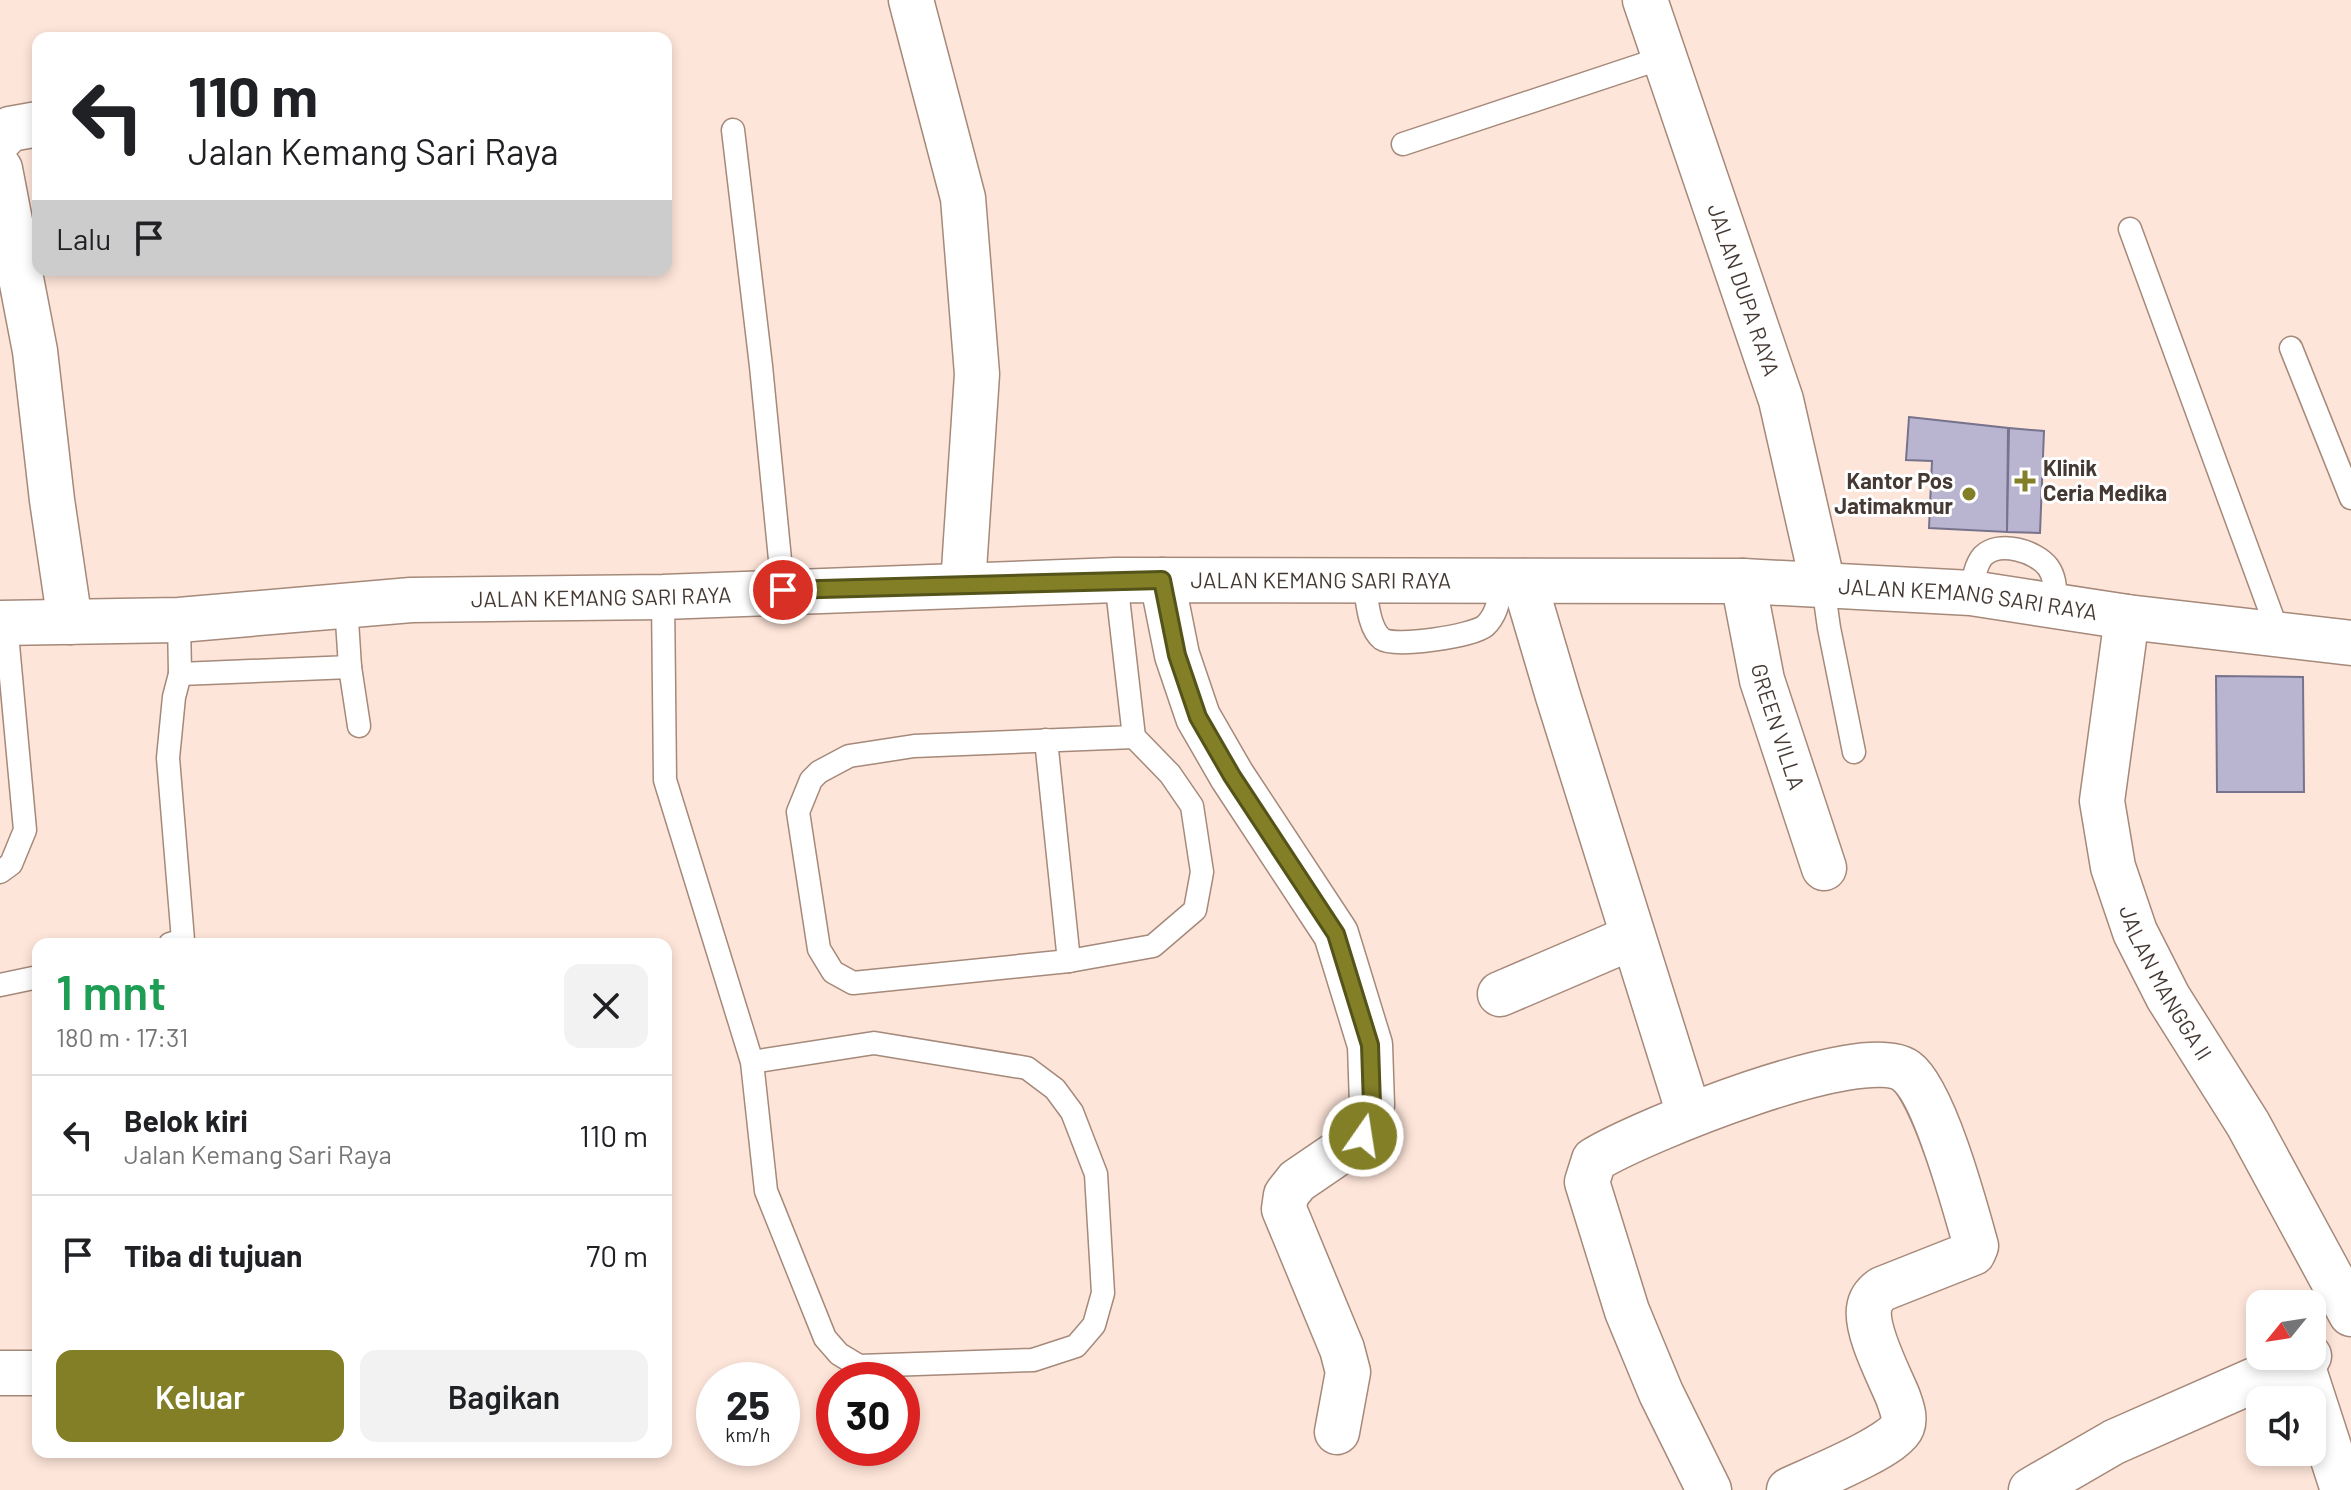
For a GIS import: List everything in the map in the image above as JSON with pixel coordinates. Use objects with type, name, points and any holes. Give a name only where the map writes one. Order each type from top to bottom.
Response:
[{"type":"street","points":[[911,0],[963,198],[977,374],[963,585]]},
{"type":"street","name":"JALAN DUPA RAYA","points":[[1645,0],[1781,400],[1823,585]]},
{"type":"street","points":[[0,139],[10,129],[32,125]]},
{"type":"street","points":[[0,169],[18,351],[52,500],[70,622]]},
{"type":"street","name":"JALAN KEMANG SARI RAYA","points":[[3,623],[179,620],[411,600],[663,597],[783,590],[1116,580],[1743,581],[1971,593],[2127,617],[2351,643]]},
{"type":"street","points":[[1162,580],[1177,655],[1198,717],[1232,776],[1336,934],[1370,1045],[1372,1105],[1363,1136],[1297,1181],[1286,1195],[1284,1209],[1342,1349],[1348,1372],[1337,1432]]},
{"type":"street","points":[[1514,581],[1558,696],[1689,1114]]},
{"type":"street","name":"GREEN VILLA","points":[[1743,581],[1762,680],[1824,868]]},
{"type":"street","name":"JALAN MANGGA II","points":[[2127,617],[2102,801],[2113,867],[2135,932],[2168,997],[2248,1124],[2351,1314]]},
{"type":"street","points":[[1500,994],[1633,937]]},
{"type":"street","points":[[1709,1490],[1661,1393],[1627,1311],[1587,1182],[1594,1160],[1620,1144],[1689,1114],[1827,1071],[1875,1063],[1895,1066],[1907,1071],[1920,1088],[1938,1127],[1976,1246],[1973,1253],[1959,1261],[1882,1289],[1874,1295],[1869,1307],[1869,1323],[1903,1412],[1902,1428],[1893,1439],[1868,1453],[1789,1490]]},
{"type":"street","points":[[2326,1346],[2351,1331]]},
{"type":"street","points":[[2031,1490],[2114,1442],[2277,1370]]},
{"type":"street","points":[[2311,1370],[2343,1490]]},
{"type":"street","points":[[0,1373],[32,1373]]},
{"type":"lane","points":[[1403,144],[1665,57]]},
{"type":"lane","points":[[733,130],[783,590]]},
{"type":"lane","points":[[2130,229],[2279,635]]},
{"type":"lane","points":[[2291,348],[2351,498]]},
{"type":"lane","points":[[1116,580],[1134,737],[1170,774],[1192,806],[1202,872],[1195,910],[1153,946],[1069,961],[853,983],[833,972],[819,949],[798,812],[811,780],[819,772],[849,756],[914,746],[1134,737]]},
{"type":"lane","points":[[1364,581],[1374,631],[1384,641],[1398,644],[1477,631],[1495,613],[1514,581]]},
{"type":"lane","points":[[1823,585],[1854,752]]},
{"type":"lane","points":[[663,597],[665,780],[752,1062],[766,1191],[825,1338],[839,1354],[859,1366],[1033,1360],[1076,1346],[1094,1325],[1103,1293],[1096,1174],[1072,1112],[1055,1089],[1027,1068],[874,1043],[752,1062]]},
{"type":"lane","points":[[346,605],[350,667],[359,726]]},
{"type":"lane","points":[[179,620],[180,674],[174,697],[168,758],[179,938]]},
{"type":"lane","points":[[0,872],[11,864],[25,830],[3,623]]},
{"type":"lane","points":[[180,674],[350,667]]},
{"type":"lane","points":[[1046,740],[1069,961]]},
{"type":"lane","points":[[0,985],[32,978]]},
{"type":"building","name":"Kantor Pos Jatimakmur","points":[[1909,417],[2008,428],[2007,532],[1929,528],[1932,461],[1906,460]]},
{"type":"building","name":"Klinik Ceria Medika","points":[[2009,428],[2044,431],[2040,533],[2007,532]]},
{"type":"building","points":[[2216,676],[2303,677],[2304,792],[2217,792]]},
{"type":"place","name":"Klinik Ceria Medika","points":[[2025,481]]},
{"type":"place","name":"Kantor Pos Jatimakmur","points":[[1969,494]]},
{"type":"route","points":[[783,590],[1162,580],[1177,655],[1198,717],[1232,776],[1336,934],[1370,1045],[1372,1105],[1363,1136]]}]
